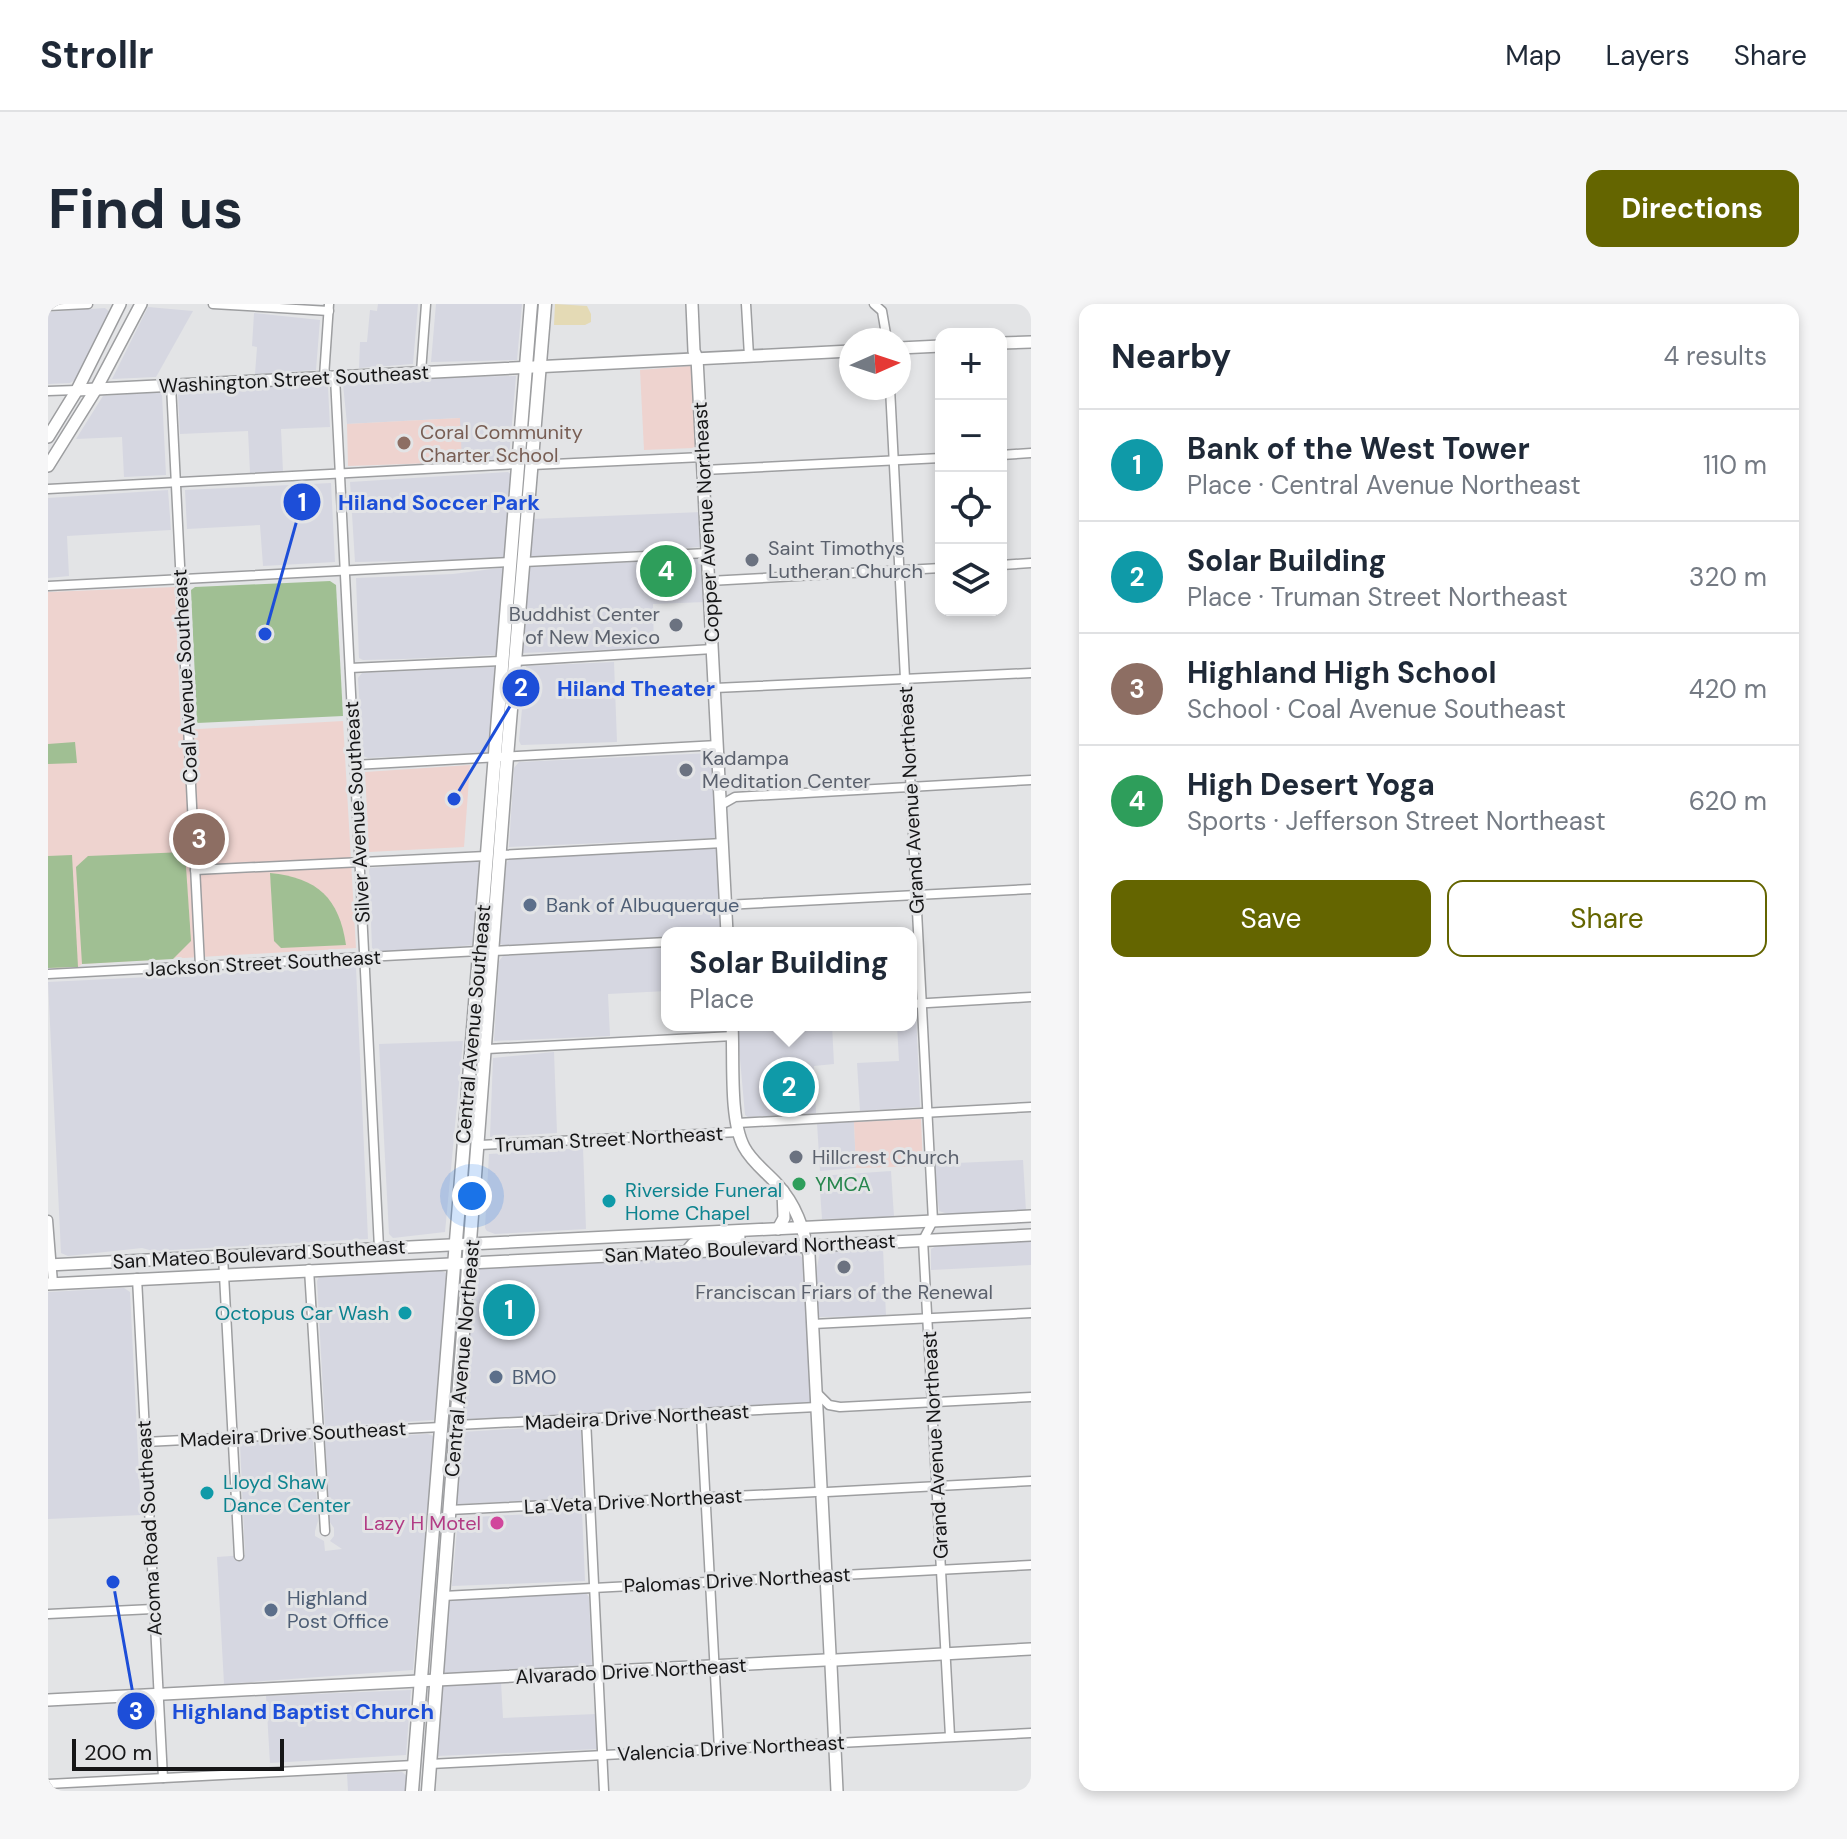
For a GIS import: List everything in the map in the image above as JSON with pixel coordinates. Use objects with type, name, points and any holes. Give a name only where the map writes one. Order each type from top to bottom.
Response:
[{"type":"main road","points":[[525,465],[526,367],[531,304]]},
{"type":"main road","name":"Central Avenue Northeast","points":[[428,1791],[487,1049],[515,661],[517,562],[525,465],[541,366],[545,304]]},
{"type":"main road","name":"Central Avenue Southeast","points":[[412,1791],[501,661],[517,562]]},
{"type":"street","points":[[48,306],[88,304]]},
{"type":"street","points":[[48,437],[77,390],[120,304]]},
{"type":"street","points":[[48,466],[96,389],[141,304]]},
{"type":"street","points":[[213,304],[329,307]]},
{"type":"street","points":[[421,372],[426,304]]},
{"type":"street","name":"Copper Avenue Northeast","points":[[692,304],[704,470],[727,927]]},
{"type":"street","points":[[746,304],[749,356]]},
{"type":"street","points":[[874,304],[882,311],[885,328]]},
{"type":"street","name":"Silver Avenue Southeast","points":[[329,307],[330,377],[340,475],[379,1248]]},
{"type":"street","points":[[1007,343],[1031,342]]},
{"type":"street","points":[[911,347],[935,346]]},
{"type":"street","name":"Washington Street Southeast","points":[[48,391],[839,352]]},
{"type":"street","name":"Coal Avenue Southeast","points":[[171,385],[200,966]]},
{"type":"street","name":"Grand Avenue Northeast","points":[[891,400],[933,1221]]},
{"type":"street","points":[[1007,455],[1031,453]]},
{"type":"street","points":[[48,489],[703,457]]},
{"type":"street","points":[[704,470],[935,458]]},
{"type":"street","points":[[48,586],[708,553]]},
{"type":"street","points":[[1007,565],[1031,563]]},
{"type":"street","points":[[709,581],[935,568]]},
{"type":"street","points":[[515,661],[713,649]]},
{"type":"street","points":[[350,668],[501,661]]},
{"type":"street","points":[[715,688],[1031,673]]},
{"type":"street","points":[[354,765],[718,745]]},
{"type":"street","points":[[191,774],[203,774]]},
{"type":"street","points":[[720,786],[735,797],[1031,780]]},
{"type":"street","points":[[721,805],[735,797]]},
{"type":"street","points":[[500,855],[723,843]]},
{"type":"street","points":[[195,870],[486,856]]},
{"type":"street","points":[[725,905],[1031,889]]},
{"type":"street","points":[[493,951],[661,942]]},
{"type":"street","name":"Jackson Street Southeast","points":[[48,974],[479,951]]},
{"type":"street","points":[[917,1003],[1031,997]]},
{"type":"street","points":[[487,1049],[719,1031]]},
{"type":"street","points":[[732,1031],[738,1127],[752,1159],[795,1207],[807,1246],[837,1791]]},
{"type":"street","name":"Truman Street Northeast","points":[[480,1145],[1031,1107]]},
{"type":"street","points":[[778,1229],[784,1218],[783,1191]]},
{"type":"street","name":"San Mateo Boulevard Northeast","points":[[471,1243],[1031,1216]]},
{"type":"street","points":[[48,1220],[51,1284]]},
{"type":"street","points":[[923,1240],[933,1221]]},
{"type":"street","points":[[687,1251],[699,1242],[746,1236],[753,1230]]},
{"type":"street","name":"San Mateo Boulevard Northeast","points":[[470,1262],[1031,1235]]},
{"type":"street","name":"Grand Avenue Northeast","points":[[923,1240],[950,1736]]},
{"type":"street","name":"San Mateo Boulevard Southeast","points":[[49,1265],[471,1243]]},
{"type":"street","points":[[223,1256],[239,1556]]},
{"type":"street","name":"San Mateo Boulevard Southeast","points":[[51,1284],[470,1262]]},
{"type":"street","points":[[309,1269],[325,1531]]},
{"type":"street","name":"Acoma Road Southeast","points":[[137,1278],[163,1778]]},
{"type":"street","points":[[813,1324],[1031,1313]]},
{"type":"street","points":[[816,1392],[829,1405],[840,1407],[1031,1397]]},
{"type":"street","name":"Madeira Drive Northeast","points":[[457,1425],[817,1407]]},
{"type":"street","points":[[701,1414],[719,1749]]},
{"type":"street","points":[[586,1419],[604,1791]]},
{"type":"street","name":"Madeira Drive Southeast","points":[[145,1442],[441,1427]]},
{"type":"street","name":"La Veta Drive Northeast","points":[[449,1510],[1031,1481]]},
{"type":"street","name":"Palomas Drive Northeast","points":[[443,1596],[1031,1565]]},
{"type":"street","points":[[48,1614],[153,1609]]},
{"type":"street","name":"Alvarado Drive Northeast","points":[[48,1700],[1031,1649]]},
{"type":"street","name":"Valencia Drive Northeast","points":[[430,1764],[1031,1733]]},
{"type":"street","points":[[48,1784],[414,1765]]},
{"type":"shaded area","points":[[378,304],[418,304],[413,364],[359,368],[360,342],[367,342],[370,310],[377,311]]},
{"type":"shaded area","points":[[436,304],[522,304],[517,360],[431,362]]},
{"type":"shaded area","points":[[148,307],[193,311],[156,377],[112,379]]},
{"type":"shaded area","points":[[105,308],[111,313],[75,380],[48,384],[48,312]]},
{"type":"shaded area","points":[[254,313],[320,320],[316,370],[255,374],[257,347],[252,346]]},
{"type":"shaded area","points":[[690,366],[693,369],[696,445],[694,448],[644,450],[640,370]]},
{"type":"shaded area","points":[[516,376],[509,458],[462,462],[459,418],[347,424],[343,384],[414,378]]},
{"type":"shaded area","points":[[325,383],[328,386],[330,427],[281,429],[283,472],[250,473],[248,431],[180,434],[178,395],[182,390]]},
{"type":"shaded area","points":[[160,392],[166,475],[124,477],[122,437],[76,439],[103,396]]},
{"type":"shaded area","name":"Coral Community Charter School","points":[[460,418],[462,462],[348,466],[347,424]]},
{"type":"shaded area","points":[[508,472],[513,476],[508,559],[355,562],[350,482]]},
{"type":"shaded area","points":[[331,483],[335,562],[263,566],[260,525],[187,529],[185,490]]},
{"type":"shaded area","points":[[168,490],[171,530],[67,536],[69,576],[48,578],[48,498]]},
{"type":"shaded area","points":[[702,512],[703,545],[700,547],[528,557],[532,519]]},
{"type":"shaded area","points":[[701,559],[704,563],[706,602],[653,604],[654,648],[521,653],[528,567]]},
{"type":"shaded area","points":[[507,569],[497,655],[359,658],[356,578],[453,574]]},
{"type":"shaded area","points":[[175,587],[181,730],[343,721],[356,948],[48,968],[48,592]]},
{"type":"shaded area","points":[[614,662],[617,742],[521,745],[526,666]]},
{"type":"shaded area","points":[[494,667],[497,670],[489,752],[363,756],[358,678],[362,673]]},
{"type":"shaded area","points":[[711,753],[714,756],[717,838],[509,847],[514,768],[519,762]]},
{"type":"shaded area","points":[[470,765],[464,847],[369,852],[365,772]]},
{"type":"shaded area","points":[[715,848],[718,849],[722,927],[661,927],[661,938],[500,944],[506,863],[511,858]]},
{"type":"shaded area","points":[[477,861],[481,864],[475,945],[378,952],[372,948],[369,868]]},
{"type":"shaded area","points":[[661,947],[661,991],[608,994],[610,1036],[494,1041],[499,961],[503,956]]},
{"type":"shaded area","points":[[356,967],[368,1239],[153,1251],[142,1248],[68,1256],[61,1253],[48,982]]},
{"type":"shaded area","points":[[738,1031],[832,1031],[834,1064],[814,1066],[816,1113],[745,1115]]},
{"type":"shaded area","points":[[897,1031],[917,1031],[920,1107],[860,1111],[857,1063],[899,1061]]},
{"type":"shaded area","points":[[463,1041],[445,1232],[393,1238],[389,1234],[379,1044]]},
{"type":"shaded area","points":[[554,1052],[557,1133],[490,1137],[493,1058]]},
{"type":"shaded area","points":[[921,1119],[923,1166],[856,1168],[854,1122]]},
{"type":"shaded area","points":[[854,1122],[856,1168],[820,1171],[817,1123]]},
{"type":"shaded area","points":[[583,1148],[586,1229],[495,1234],[487,1231],[489,1154]]},
{"type":"shaded area","points":[[1023,1160],[1026,1211],[948,1214],[939,1211],[934,1164]]},
{"type":"shaded area","points":[[891,1171],[894,1217],[822,1219],[819,1176]]},
{"type":"shaded area","points":[[1031,1240],[1031,1265],[931,1270],[931,1249],[940,1244]]},
{"type":"shaded area","points":[[883,1248],[886,1316],[819,1317],[815,1278],[820,1252]]},
{"type":"shaded area","points":[[791,1252],[802,1257],[806,1278],[812,1399],[809,1403],[514,1418],[467,1419],[462,1416],[475,1272],[480,1268]]},
{"type":"shaded area","points":[[438,1269],[447,1277],[434,1420],[325,1427],[319,1277]]},
{"type":"shaded area","points":[[124,1288],[130,1292],[141,1515],[48,1519],[48,1292]]},
{"type":"shaded area","points":[[576,1425],[581,1430],[583,1498],[457,1504],[462,1432]]},
{"type":"shaded area","points":[[433,1436],[434,1441],[413,1670],[224,1684],[217,1557],[245,1555],[240,1443],[313,1439],[318,1521],[315,1536],[324,1541],[325,1551],[342,1549],[330,1541],[334,1528],[327,1518],[325,1439]]},
{"type":"shaded area","points":[[582,1511],[585,1581],[452,1586],[458,1518]]},
{"type":"shaded area","points":[[585,1592],[589,1597],[592,1667],[443,1673],[449,1598]]},
{"type":"shaded area","points":[[501,1682],[503,1718],[596,1714],[597,1749],[438,1756],[443,1686]]},
{"type":"shaded area","points":[[411,1690],[406,1755],[270,1763],[266,1696]]},
{"type":"shaded area","points":[[402,1772],[408,1777],[407,1791],[348,1791],[347,1774]]},
{"type":"green space","points":[[330,581],[336,585],[343,716],[197,723],[191,590],[195,587]]},
{"type":"green space","points":[[75,742],[77,763],[48,764],[48,744]]},
{"type":"green space","points":[[185,852],[191,941],[173,959],[82,964],[76,867],[88,856]]},
{"type":"green space","points":[[72,855],[78,967],[48,968],[48,856]]},
{"type":"green space","points":[[270,873],[301,880],[323,893],[338,915],[346,945],[281,948],[274,941]]},
{"type":"sand","points":[[555,304],[587,306],[591,322],[585,325],[554,325]]},
{"type":"place","name":"Coral Community Charter School","points":[[404,443]]},
{"type":"place","name":"Saint Timothys Lutheran Church","points":[[752,560]]},
{"type":"place","name":"High Desert Yoga","points":[[666,571]]},
{"type":"place","name":"Buddhist Center of New Mexico","points":[[676,625]]},
{"type":"place","name":"Hiland Soccer Park","points":[[265,634]]},
{"type":"place","name":"Kadampa Meditation Center","points":[[686,770]]},
{"type":"place","name":"Hiland Theater","points":[[454,799]]},
{"type":"place","name":"Highland High School","points":[[199,839]]},
{"type":"place","name":"Bank of Albuquerque","points":[[530,905]]},
{"type":"place","name":"Solar Building","points":[[789,1087]]},
{"type":"place","name":"Hillcrest Church","points":[[796,1157]]},
{"type":"place","name":"YMCA","points":[[799,1184]]},
{"type":"place","name":"Riverside Funeral Home Chapel","points":[[609,1201]]},
{"type":"place","name":"Franciscan Friars of the Renewal","points":[[844,1267]]},
{"type":"place","name":"Bank of the West Tower","points":[[509,1310]]},
{"type":"place","name":"Octopus Car Wash","points":[[405,1313]]},
{"type":"place","name":"BMO","points":[[496,1377]]},
{"type":"place","name":"Lloyd Shaw Dance Center","points":[[207,1493]]},
{"type":"place","name":"Lazy H Motel","points":[[497,1523]]},
{"type":"place","name":"Highland Baptist Church","points":[[113,1582]]},
{"type":"place","name":"Highland Post Office","points":[[271,1610]]}]
